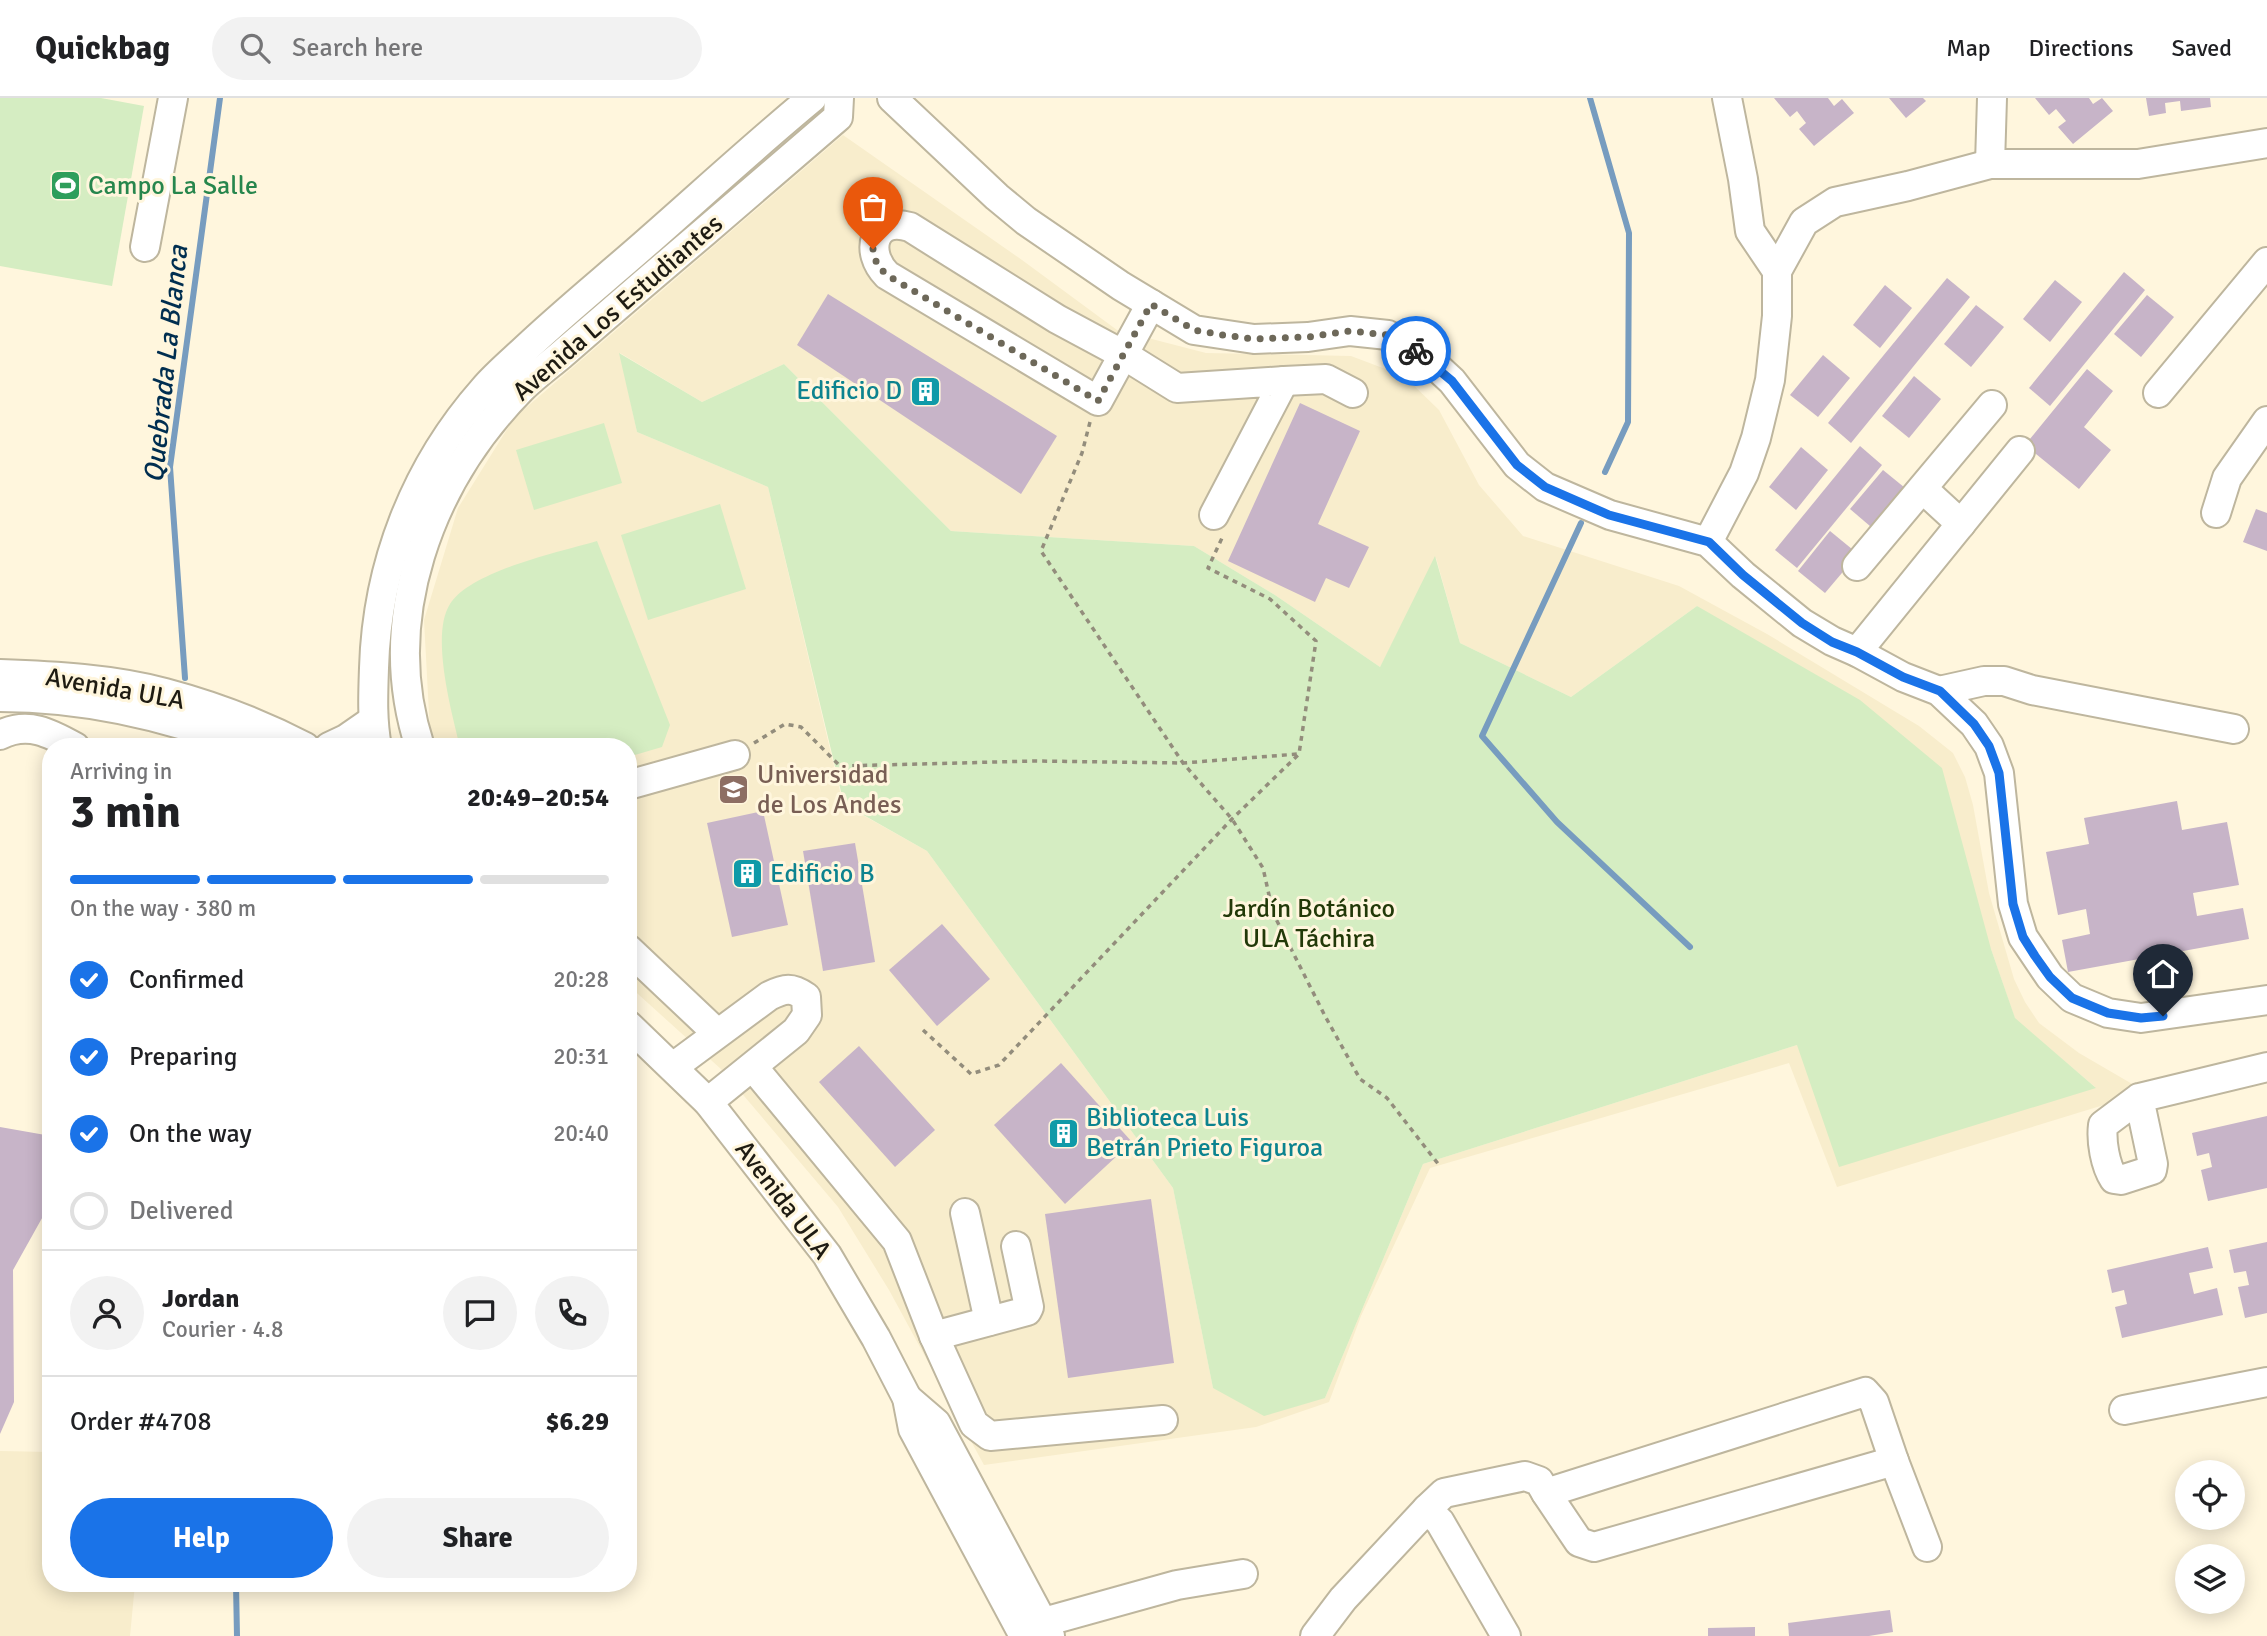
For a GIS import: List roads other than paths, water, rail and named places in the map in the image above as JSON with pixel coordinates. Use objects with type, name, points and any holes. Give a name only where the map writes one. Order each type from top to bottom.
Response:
[{"type":"street","points":[[145,247],[173,98]]},
{"type":"street","name":"Avenida Los Estudiantes","points":[[374,734],[375,640],[382,589],[405,516],[429,463],[455,423],[485,387],[567,309],[813,98]]},
{"type":"street","name":"Avenida Los Estudiantes","points":[[410,738],[406,688],[406,625],[410,590],[425,538],[463,461],[521,389],[838,117],[839,98]]},
{"type":"street","points":[[892,98],[997,197],[1026,220],[1194,330],[1254,339],[1294,338],[1350,331],[1388,335],[1426,357],[1452,381],[1517,465],[1545,487],[1609,515],[1709,542],[1743,575],[1802,623],[1832,642],[1903,677],[1940,691],[1974,724],[1989,746],[1999,773],[2013,904],[2023,937],[2050,977],[2072,998],[2108,1013],[2141,1018],[2267,1000]]},
{"type":"street","points":[[1727,98],[1750,232],[1777,271]]},
{"type":"street","points":[[1990,164],[1992,98]]},
{"type":"street","points":[[1709,542],[1744,473],[1765,408],[1777,316],[1777,271],[1804,222],[1835,202],[1990,164],[2138,164],[2267,143]]},
{"type":"street","points":[[1151,304],[1124,355],[1098,401],[887,275],[877,265],[873,249],[878,234],[886,226],[898,223],[910,227],[1057,319],[1124,355],[1177,388],[1311,378],[1326,379],[1353,393]]},
{"type":"street","points":[[2158,393],[2267,262]]},
{"type":"street","points":[[1218,526],[1284,381]]},
{"type":"street","points":[[1857,566],[1992,405]]},
{"type":"street","points":[[2216,513],[2228,478],[2267,421]]},
{"type":"street","points":[[1857,652],[2021,451]]},
{"type":"street","points":[[1923,489],[1961,524]]},
{"type":"street","name":"Avenida ULA","points":[[0,674],[97,681],[164,692],[265,726],[288,738]]},
{"type":"street","points":[[1940,691],[1983,681],[2004,681],[2032,690],[2234,729]]},
{"type":"street","name":"Avenida ULA","points":[[0,697],[76,701],[115,707],[224,738]]},
{"type":"street","points":[[0,735],[10,730],[33,728],[60,738]]},
{"type":"street","points":[[352,738],[374,734]]},
{"type":"street","points":[[637,782],[735,755]]},
{"type":"street","points":[[637,957],[717,1033]]},
{"type":"street","points":[[673,1067],[712,1040],[717,1033],[783,989],[793,988],[806,997],[807,1015],[796,1031],[708,1102]]},
{"type":"street","name":"Avenida ULA","points":[[637,1033],[708,1102],[784,1196],[827,1255],[876,1338],[907,1398],[912,1429],[1039,1631]]},
{"type":"street","points":[[753,1067],[897,1241],[934,1336],[974,1423],[990,1436],[1163,1420]]},
{"type":"street","points":[[2139,1098],[2267,1067]]},
{"type":"street","points":[[965,1213],[989,1321]]},
{"type":"street","points":[[934,1336],[1022,1313],[1029,1307],[1016,1246]]},
{"type":"street","points":[[2124,1410],[2267,1381]]},
{"type":"street","points":[[1546,1493],[1865,1392],[1874,1402],[1927,1546]]},
{"type":"street","points":[[1315,1636],[1343,1599],[1444,1493],[1525,1476],[1539,1481],[1579,1542],[1594,1547],[1894,1461]]},
{"type":"street","points":[[1427,1509],[1440,1522],[1506,1636]]},
{"type":"street","points":[[1039,1631],[1177,1585],[1243,1574]]},
{"type":"waterway","name":"Quebrada La Blanca","points":[[185,678],[170,467],[220,98]]},
{"type":"waterway","points":[[1590,98],[1629,233],[1628,422],[1605,472]]},
{"type":"waterway","points":[[1581,523],[1482,736],[1557,822],[1690,947]]},
{"type":"waterway","name":"Quebrada La Blanca","points":[[236,1592],[237,1636]]},
{"type":"place","name":"Campo La Salle","points":[[65,186]]},
{"type":"place","name":"Edificio D","points":[[925,391]]},
{"type":"place","name":"Universidad de Los Andes","points":[[734,790]]},
{"type":"place","name":"Edificio B","points":[[747,874]]},
{"type":"place","name":"Biblioteca Luis Betrán Prieto Figuroa","points":[[1063,1133]]},
{"type":"park label","name":"Jardín Botánico ULA Táchira","points":[[1309,924]]}]
